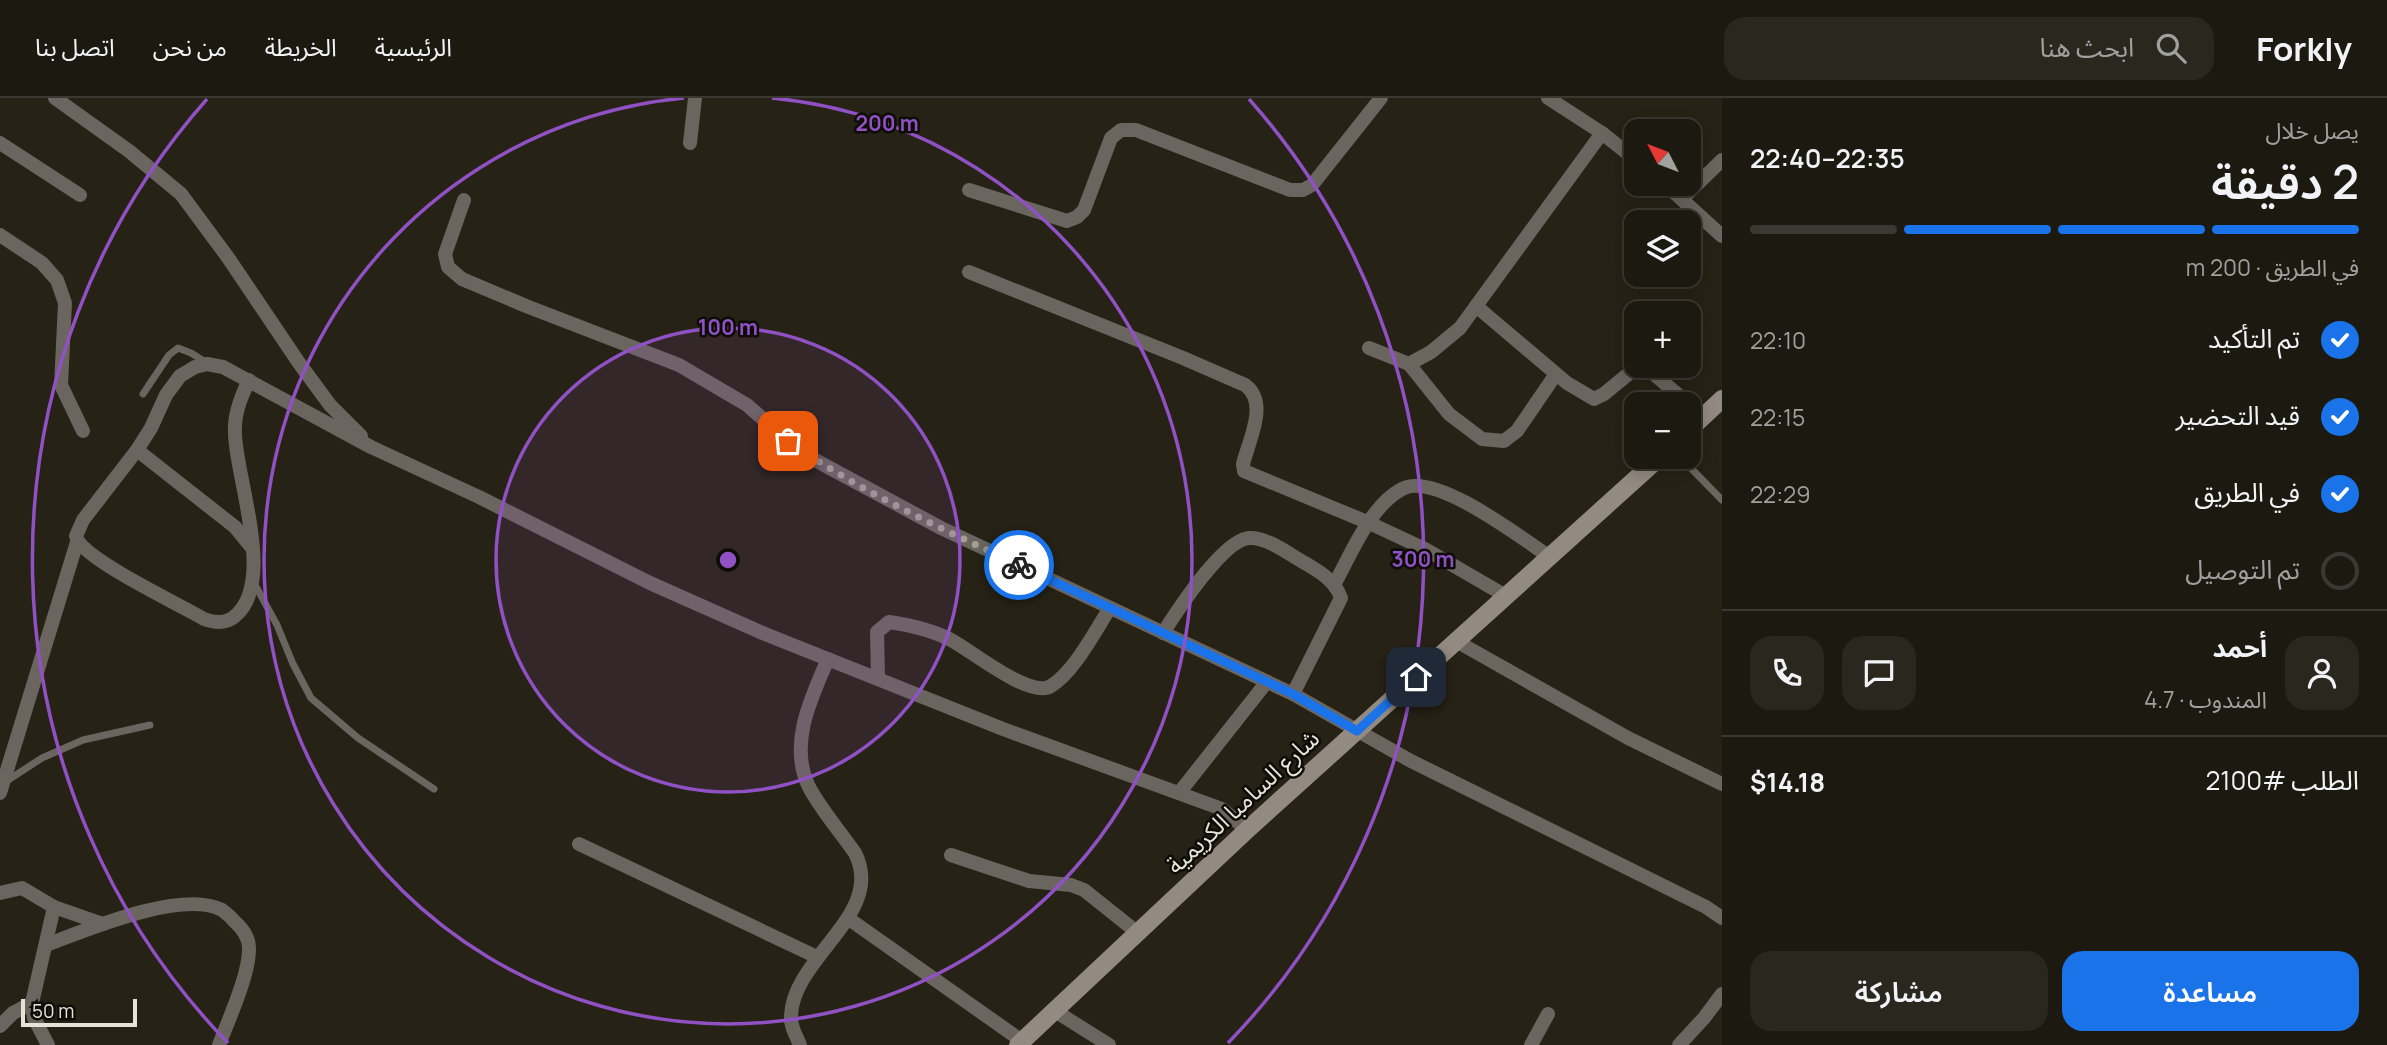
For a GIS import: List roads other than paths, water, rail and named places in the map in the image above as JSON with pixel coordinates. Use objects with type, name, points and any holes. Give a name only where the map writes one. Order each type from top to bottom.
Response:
[{"type":"main road","points":[[1703,416],[1722,399]]},
{"type":"main road","name":"شارع السامبا الكريمية","points":[[1020,1043],[1247,830],[1647,469]]},
{"type":"street","points":[[55,98],[129,151],[181,194],[330,405],[371,447]]},
{"type":"street","points":[[690,143],[695,98]]},
{"type":"street","points":[[969,190],[1067,220],[1076,217],[1084,210],[1111,138],[1121,130],[1136,130],[1290,190],[1303,190],[1312,185],[1381,98]]},
{"type":"street","points":[[1548,98],[1624,150]]},
{"type":"street","points":[[1409,364],[1431,352],[1460,328],[1602,133]]},
{"type":"street","points":[[0,143],[80,195]]},
{"type":"street","points":[[1682,200],[1722,160]]},
{"type":"street","points":[[1678,196],[1722,236]]},
{"type":"street","points":[[464,200],[445,254],[448,267],[462,279],[680,365],[747,405],[788,441],[815,460],[941,528],[1293,694],[1411,761],[1706,906],[1722,918]]},
{"type":"street","points":[[0,234],[42,263],[57,279],[65,303],[61,385],[83,431]]},
{"type":"street","points":[[969,272],[1245,385],[1251,390],[1257,403],[1243,464],[1244,471],[1425,549],[1506,596]]},
{"type":"street","points":[[1476,306],[1556,374],[1594,399],[1638,366],[1649,370],[1703,416]]},
{"type":"street","points":[[1369,348],[1409,364],[1449,414],[1482,439],[1504,441],[1517,431],[1556,374]]},
{"type":"street","points":[[2,788],[77,542],[77,531],[137,450],[151,428],[166,395],[180,376],[195,367],[207,364],[223,367],[371,447],[479,497],[650,583],[765,634],[1003,729],[1222,809],[1247,830]]},
{"type":"street","points":[[77,542],[120,573],[213,623],[231,620],[239,613],[246,604],[252,579],[253,549],[249,509],[234,428],[238,405],[249,380]]},
{"type":"street","points":[[137,450],[235,527],[253,549]]},
{"type":"street","points":[[1334,585],[1367,522],[1391,496],[1403,488],[1416,485],[1436,488],[1484,513],[1550,557]]},
{"type":"street","points":[[1163,633],[1201,580],[1232,545],[1250,538],[1262,540],[1316,569],[1340,592],[1341,602],[1293,694]]},
{"type":"street","points":[[877,678],[877,632],[888,622],[909,625],[949,639],[1023,683],[1037,689],[1048,688],[1059,680],[1075,661],[1110,608]]},
{"type":"street","points":[[1456,641],[1628,738],[1722,784]]},
{"type":"street","points":[[800,1045],[793,1030],[791,1015],[800,985],[817,957],[849,919],[863,876],[861,865],[809,787],[802,767],[800,748],[803,726],[828,659]]},
{"type":"street","points":[[1179,793],[1266,683]]},
{"type":"street","points":[[579,844],[817,957]]},
{"type":"street","points":[[951,855],[1029,881],[1071,885],[1084,890],[1138,933]]},
{"type":"street","points":[[0,893],[22,888],[54,906],[103,924]]},
{"type":"street","points":[[46,945],[103,924],[174,905],[194,904],[223,910],[246,934],[249,947],[248,961],[219,1045]]},
{"type":"street","points":[[48,1045],[34,1018],[32,1003],[54,906]]},
{"type":"street","points":[[849,919],[1020,1043]]},
{"type":"street","points":[[1679,1045],[1722,994]]},
{"type":"street","points":[[0,1026],[13,1013],[32,1003]]},
{"type":"street","points":[[1055,1011],[1108,1045]]},
{"type":"street","points":[[1531,1045],[1548,1014]]},
{"type":"lane","points":[[143,394],[169,355],[178,348],[207,364]]},
{"type":"lane","points":[[1692,469],[1722,500]]},
{"type":"lane","points":[[252,579],[311,698],[358,738],[434,789]]},
{"type":"lane","points":[[2,788],[42,758],[83,740],[150,725]]}]
